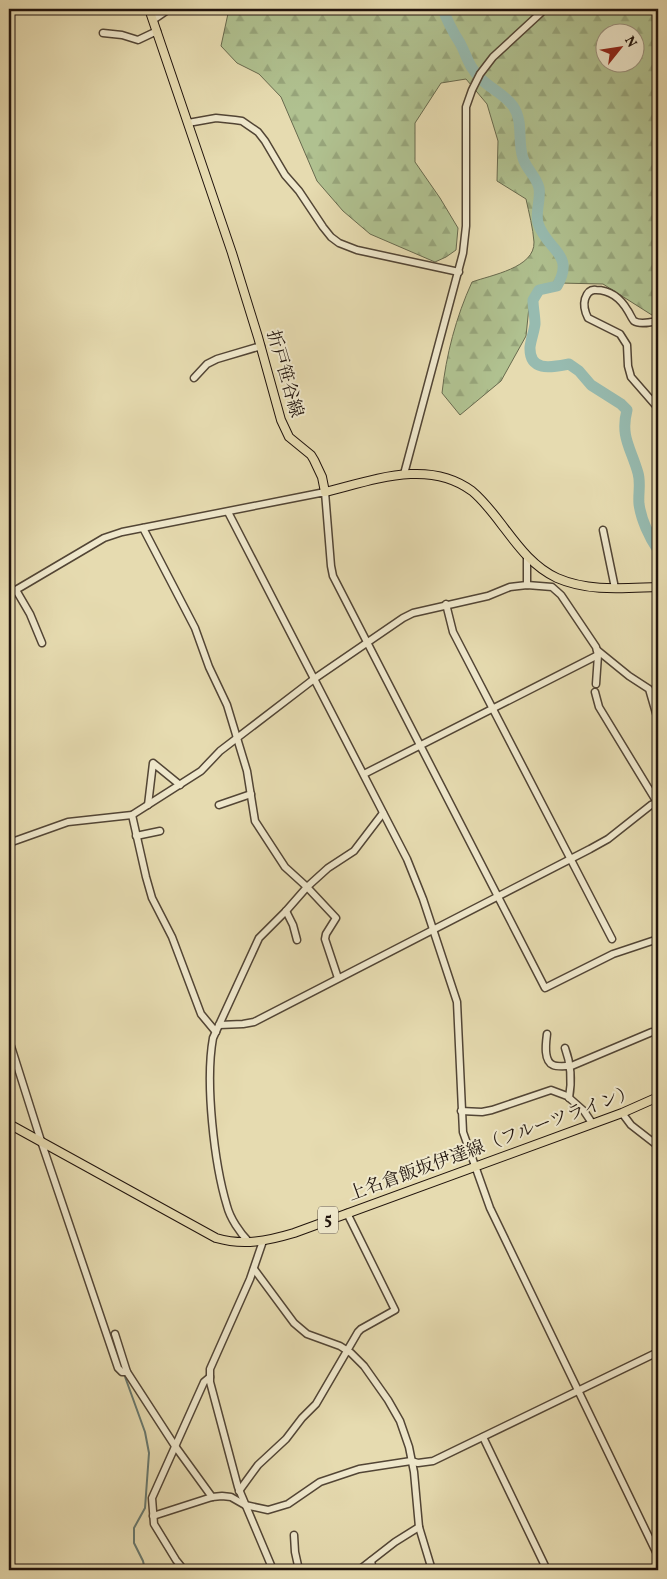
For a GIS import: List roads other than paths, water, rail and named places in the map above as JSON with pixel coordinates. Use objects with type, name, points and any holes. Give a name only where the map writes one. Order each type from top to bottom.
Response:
[{"type":"main road","name":"折戸笹谷線","points":[[149,9],[232,253],[261,346],[284,430],[289,437],[311,455],[322,477],[325,492]]},
{"type":"main road","points":[[325,492],[404,474],[442,478],[470,490],[489,507],[527,557],[540,568],[560,579],[584,586],[658,588]]},
{"type":"main road","name":"上名倉飯坂伊達線（フルーツライン）","points":[[9,1124],[216,1238],[228,1242],[249,1242],[263,1241],[294,1233],[622,1113],[658,1097]]},
{"type":"street","points":[[153,20],[169,9]]},
{"type":"street","points":[[404,474],[463,253],[466,226],[466,107],[474,86],[492,57],[545,9]]},
{"type":"street","points":[[103,33],[122,35],[138,40],[157,31]]},
{"type":"street","points":[[188,123],[216,118],[236,120],[242,121],[258,132],[285,175],[299,191],[331,237],[339,243],[357,250],[459,272]]},
{"type":"street","points":[[658,322],[639,323],[634,321],[621,300],[603,290],[594,289],[588,292],[585,298],[584,304],[588,318],[620,334],[627,345],[628,366],[631,377],[658,408]]},
{"type":"street","points":[[194,378],[207,364],[217,359],[261,346]]},
{"type":"street","points":[[9,594],[104,538],[122,532],[325,492],[333,576],[545,988],[613,954],[658,939]]},
{"type":"street","points":[[228,512],[364,774],[407,859],[424,898],[457,1002],[463,1132],[474,1167],[490,1208],[658,1556]]},
{"type":"street","points":[[143,528],[196,628],[209,667],[227,705],[248,770],[255,820],[285,867],[336,918],[326,934],[325,940],[338,978]]},
{"type":"street","points":[[603,530],[615,588]]},
{"type":"street","points":[[527,557],[527,585]]},
{"type":"street","points":[[552,587],[560,579]]},
{"type":"street","points":[[9,842],[68,822],[132,815],[204,768],[220,752],[314,679],[403,618],[413,613],[446,604],[488,596],[510,587],[527,585],[552,587],[561,596],[597,653],[649,689],[658,720]]},
{"type":"street","points":[[16,590],[30,614],[42,643]]},
{"type":"street","points":[[446,604],[453,632],[612,939]]},
{"type":"street","points":[[364,774],[597,653]]},
{"type":"street","points":[[596,684],[597,653]]},
{"type":"street","points":[[132,815],[152,898],[172,938],[201,1014],[217,1028],[252,1023],[570,859],[608,838],[651,805],[658,803],[655,792],[598,707],[595,692]]},
{"type":"street","points":[[148,805],[153,763],[180,785]]},
{"type":"street","points":[[219,805],[252,794]]},
{"type":"street","points":[[249,1242],[227,1208],[214,1138],[210,1054],[213,1038],[255,943],[286,912],[306,887],[328,868],[354,850],[383,813]]},
{"type":"street","points":[[136,836],[160,831]]},
{"type":"street","points":[[286,912],[297,940]]},
{"type":"street","points":[[547,1034],[547,1058],[550,1064],[570,1066],[652,1032]]},
{"type":"street","points":[[9,1040],[118,1368],[122,1372],[127,1372]]},
{"type":"street","points":[[565,1048],[570,1060],[572,1086],[569,1098]]},
{"type":"street","points":[[461,1110],[482,1112],[492,1110],[551,1090],[569,1098],[584,1111],[592,1123]]},
{"type":"street","points":[[622,1113],[631,1125],[658,1146]]},
{"type":"street","points":[[239,1490],[258,1465],[286,1439],[302,1418],[316,1404],[361,1329],[395,1310],[347,1213]]},
{"type":"street","points":[[263,1241],[254,1269],[210,1369],[210,1377],[215,1405],[239,1490],[273,1570]]},
{"type":"street","points":[[254,1269],[294,1323],[308,1334],[348,1351],[364,1366],[388,1400],[400,1421],[409,1447],[414,1472],[419,1528],[432,1570]]},
{"type":"street","points":[[115,1334],[127,1372],[175,1446],[212,1497]]},
{"type":"street","points":[[152,1516],[212,1497],[222,1496],[231,1497],[244,1505],[268,1510],[288,1504],[320,1482],[358,1469],[411,1461],[418,1463],[433,1462],[658,1352]]},
{"type":"street","points":[[184,1570],[154,1524],[152,1498],[204,1382],[210,1377]]},
{"type":"street","points":[[483,1437],[548,1570]]},
{"type":"street","points":[[359,1570],[395,1542],[419,1528]]},
{"type":"street","points":[[294,1535],[299,1570]]},
{"type":"street","points":[[371,1561],[373,1570]]},
{"type":"waterway","points":[[443,9],[473,70],[485,83],[502,95],[516,112],[521,152],[526,166],[539,188],[538,223],[547,240],[558,252],[563,266],[562,275],[557,286],[539,290],[533,300],[535,324],[530,347],[533,361],[538,365],[549,367],[569,364],[579,371],[591,385],[621,404],[627,410],[625,428],[627,442],[639,477],[640,510],[646,528],[658,550]]},
{"type":"waterway","points":[[110,1333],[122,1369]]},
{"type":"waterway","points":[[124,1374],[145,1432],[149,1453],[145,1508],[134,1528],[134,1543],[143,1561],[145,1570]]}]
